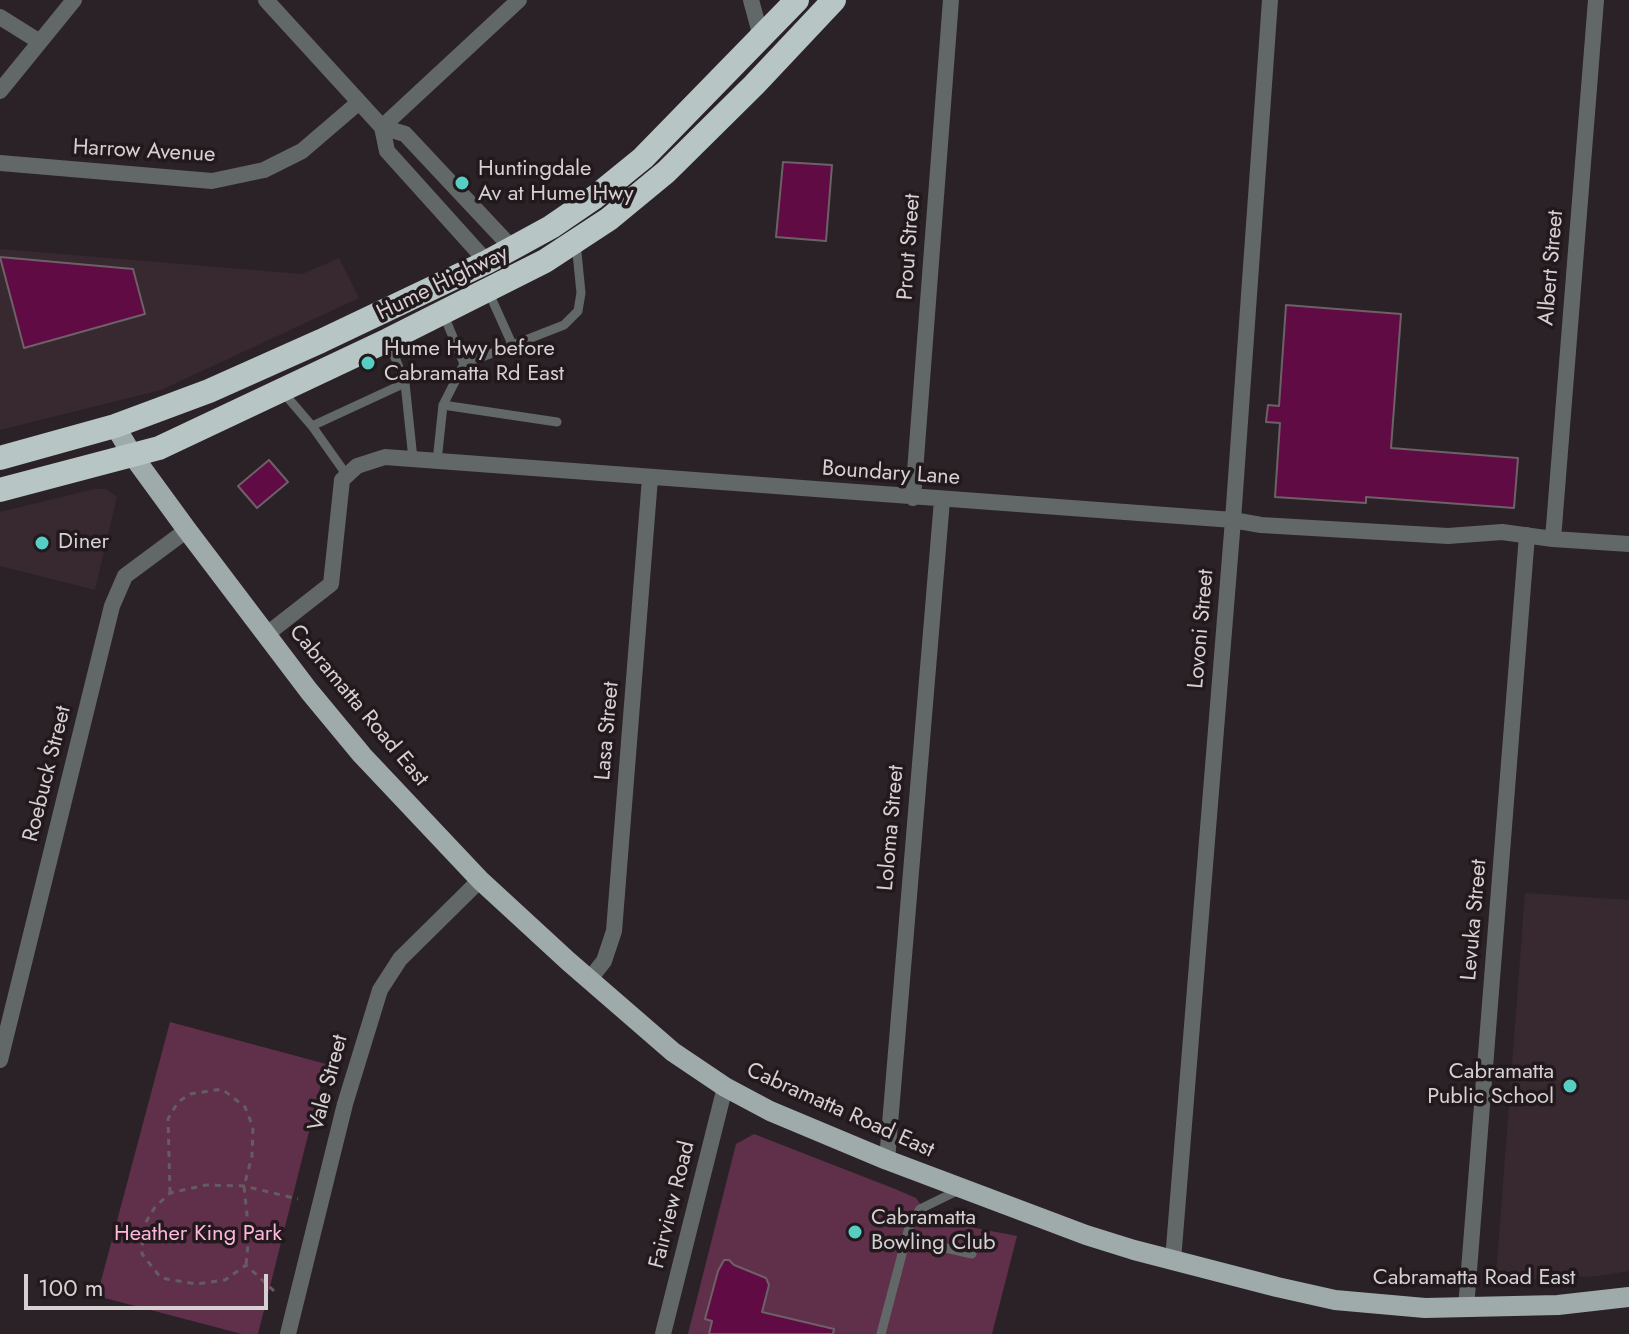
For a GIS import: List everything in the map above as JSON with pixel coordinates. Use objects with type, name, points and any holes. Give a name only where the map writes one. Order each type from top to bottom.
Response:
[{"type":"highway","name":"Hume Highway","points":[[0,458],[115,426],[209,391],[512,248],[595,197],[643,158],[797,0]]},
{"type":"highway","name":"Hume Highway","points":[[0,490],[165,446],[488,291],[576,243],[666,172],[834,0]]},
{"type":"main road","name":"Cabramatta Road East","points":[[115,426],[187,530],[362,755],[480,880],[589,980],[673,1052],[725,1087],[770,1111],[887,1160],[1086,1235],[1335,1300],[1381,1306],[1466,1308],[1558,1305],[1629,1297]]},
{"type":"street","points":[[0,91],[74,0]]},
{"type":"street","points":[[266,0],[358,103],[382,127],[405,134],[512,248]]},
{"type":"street","points":[[382,127],[519,0]]},
{"type":"street","points":[[751,0],[761,37]]},
{"type":"street","name":"Prout Street","points":[[913,498],[951,0]]},
{"type":"street","name":"Lovoni Street","points":[[1173,1260],[1233,520],[1270,0]]},
{"type":"street","name":"Albert Street","points":[[1553,539],[1596,0]]},
{"type":"street","points":[[0,17],[40,42]]},
{"type":"street","name":"Harrow Avenue","points":[[0,163],[212,181],[264,170],[302,151],[358,103]]},
{"type":"street","points":[[382,127],[387,151],[487,262]]},
{"type":"street","name":"Boundary Lane","points":[[346,474],[357,466],[385,457],[1233,520],[1261,525],[1448,536],[1502,532],[1629,544]]},
{"type":"street","points":[[267,634],[331,584],[342,480],[346,474]]},
{"type":"street","name":"Lasa Street","points":[[589,980],[604,961],[614,931],[650,478]]},
{"type":"street","name":"Loloma Street","points":[[887,1160],[942,500]]},
{"type":"street","name":"Roebuck Street","points":[[0,1060],[112,606],[125,576],[187,530]]},
{"type":"street","name":"Levuka Street","points":[[1466,1308],[1527,535]]},
{"type":"street","name":"Vale Street","points":[[288,1334],[345,1104],[380,990],[400,959],[480,880]]},
{"type":"street","name":"Fairview Road","points":[[663,1334],[725,1087]]},
{"type":"lane","points":[[437,461],[443,405],[464,364],[564,325],[578,311],[581,293],[576,243]]},
{"type":"lane","points":[[488,291],[512,344]]},
{"type":"lane","points":[[443,313],[464,364]]},
{"type":"lane","points":[[388,340],[405,383],[413,459]]},
{"type":"lane","points":[[312,426],[405,383]]},
{"type":"lane","points":[[282,391],[346,474]]},
{"type":"lane","points":[[443,405],[557,422]]},
{"type":"lane","points":[[881,1334],[909,1227],[920,1209],[962,1189]]},
{"type":"lane","points":[[906,1239],[972,1254]]},
{"type":"path","points":[[170,1193],[168,1119],[178,1102],[190,1094],[222,1089],[245,1107],[253,1127],[252,1156],[244,1186],[249,1234],[246,1265],[225,1280],[196,1284],[161,1278],[142,1254],[143,1227],[155,1207],[170,1193],[206,1185],[244,1186],[298,1199]]},
{"type":"path","points":[[246,1265],[274,1291]]},
{"type":"shaded area","points":[[0,249],[302,274],[339,258],[359,298],[161,390],[0,430]]},
{"type":"shaded area","points":[[94,489],[106,489],[117,497],[95,590],[0,566],[0,512]]},
{"type":"shaded area","name":"Cabramatta Public School","points":[[1525,893],[1629,900],[1629,1271],[1598,1276],[1502,1281],[1496,1276]]},
{"type":"green space","name":"Heather King Park","points":[[170,1022],[326,1064],[258,1334],[242,1334],[97,1296]]},
{"type":"green space","name":"Cabramatta Bowling Club","points":[[754,1134],[916,1198],[932,1215],[1017,1236],[992,1334],[688,1334],[736,1144]]},
{"type":"building","points":[[783,162],[832,165],[826,241],[776,237]]},
{"type":"building","points":[[0,257],[133,269],[145,314],[24,348]]},
{"type":"building","points":[[1286,305],[1401,314],[1391,448],[1518,458],[1514,508],[1366,497],[1366,503],[1275,497],[1280,423],[1266,422],[1268,405],[1279,406]]},
{"type":"building","points":[[269,460],[288,482],[257,508],[238,486]]},
{"type":"building","points":[[724,1260],[766,1278],[769,1285],[762,1312],[834,1329],[833,1334],[709,1334],[712,1321],[705,1319]]},
{"type":"place","name":"Huntingdale Av at Hume Hwy","points":[[462,183]]},
{"type":"place","name":"Hume Hwy before Cabramatta Rd East","points":[[368,363]]},
{"type":"place","name":"Diner","points":[[42,543]]},
{"type":"place","name":"Cabramatta Public School","points":[[1570,1086]]},
{"type":"place","name":"Cabramatta Bowling Club","points":[[855,1232]]}]
